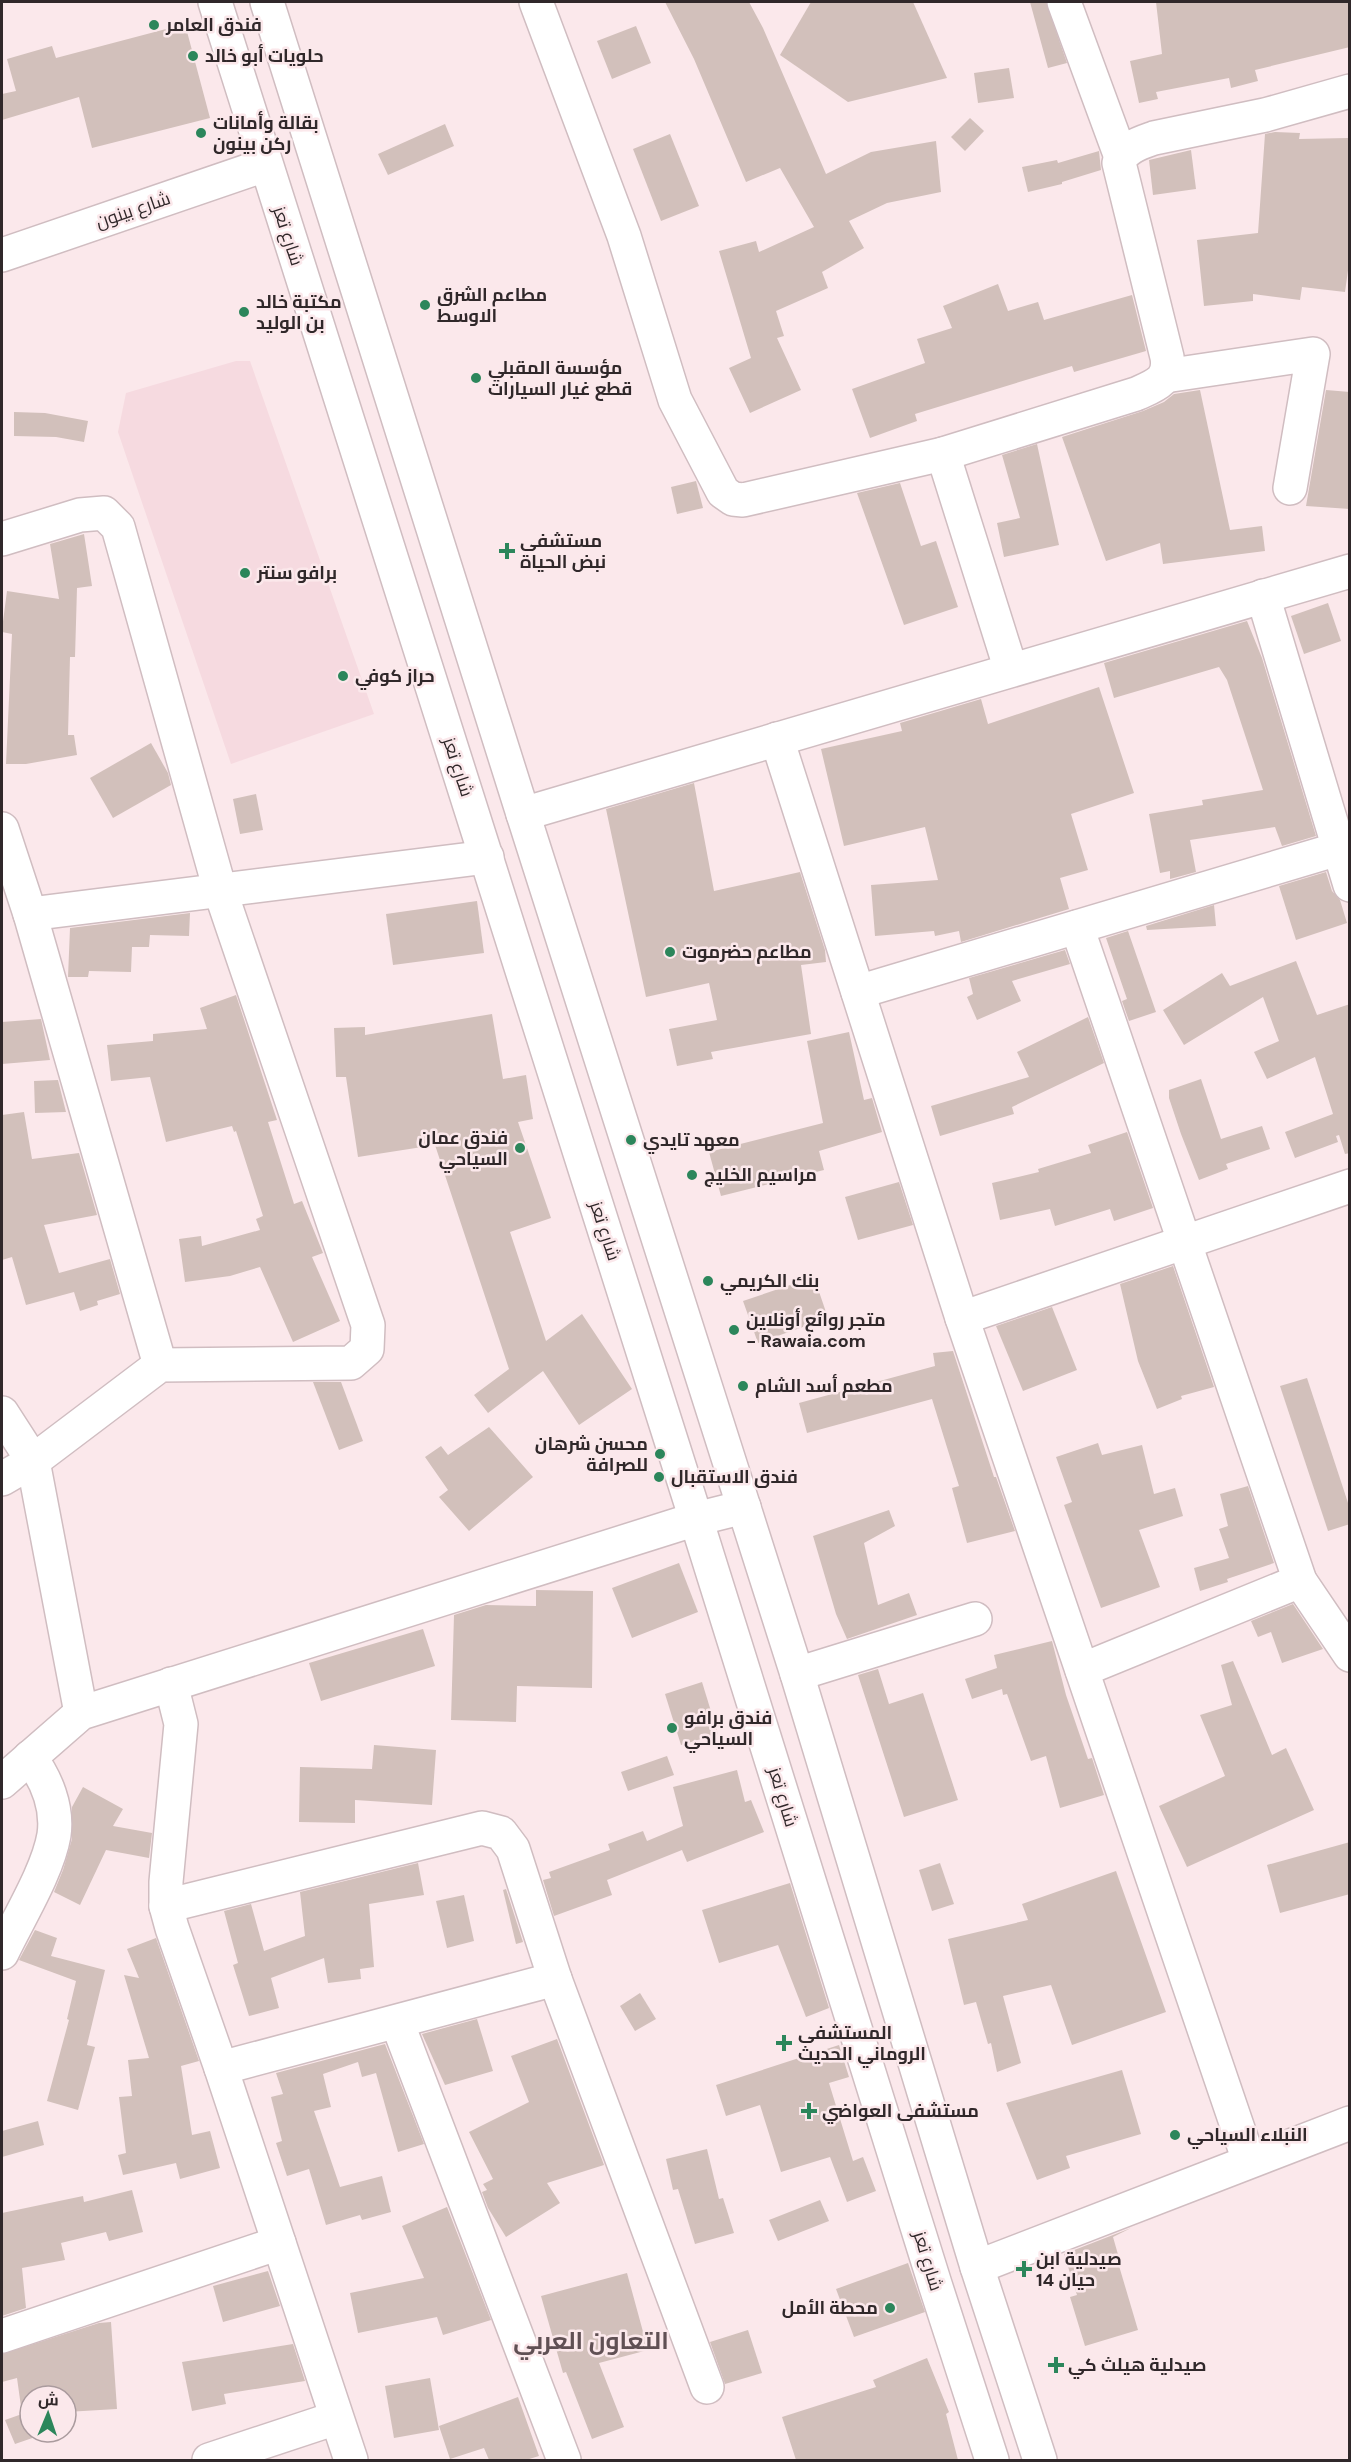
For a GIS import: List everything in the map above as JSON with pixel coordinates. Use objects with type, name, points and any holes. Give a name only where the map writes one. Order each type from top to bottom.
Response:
[{"type":"main road","name":"شارع تعز","points":[[215,2],[696,1519],[927,2261],[992,2460]]},
{"type":"main road","points":[[267,2],[797,1674],[977,2267],[1040,2460]]},
{"type":"main road","points":[[536,2],[624,236],[675,400],[723,492],[733,499],[743,500],[943,454],[1136,394],[1156,385],[1166,376],[1169,367],[1119,163],[1121,157],[1137,144],[1154,138],[1266,115],[1350,91]]},
{"type":"main road","points":[[1064,2],[1121,157]]},
{"type":"main road","name":"شارع بينون","points":[[2,255],[265,165]]},
{"type":"main road","points":[[1166,376],[1313,354],[1290,488]]},
{"type":"main road","points":[[943,454],[1011,670]]},
{"type":"main road","points":[[2,539],[80,514],[104,513],[118,527],[220,890],[368,1325],[367,1349],[351,1363],[160,1365],[33,1461],[2,1479]]},
{"type":"main road","points":[[523,814],[1350,571]]},
{"type":"main road","points":[[1263,596],[1350,885]]},
{"type":"main road","points":[[777,740],[962,1318],[1249,2162]]},
{"type":"main road","points":[[2,830],[30,914],[160,1365]]},
{"type":"main road","points":[[858,992],[1338,849]]},
{"type":"main road","points":[[30,914],[487,857]]},
{"type":"main road","points":[[1077,927],[1300,1581],[1350,1655]]},
{"type":"main road","points":[[962,1318],[1350,1186]]},
{"type":"main road","points":[[2,1413],[33,1461],[81,1713]]},
{"type":"main road","points":[[2,1782],[81,1713],[696,1519],[744,1507]]},
{"type":"main road","points":[[1082,1670],[1300,1581]]},
{"type":"main road","points":[[797,1674],[975,1619]]},
{"type":"main road","points":[[171,1684],[179,1710],[181,1740],[166,1882],[166,1906],[351,2460]]},
{"type":"main road","points":[[2,1953],[44,1866],[54,1834],[49,1789],[43,1774],[30,1757]]},
{"type":"main road","points":[[166,1906],[482,1828],[501,1833],[513,1849],[555,1979],[707,2387]]},
{"type":"main road","points":[[221,2068],[555,1979]]},
{"type":"main road","points":[[397,2022],[564,2460]]},
{"type":"main road","points":[[977,2267],[1350,2123]]},
{"type":"main road","points":[[2,2336],[279,2243]]},
{"type":"main road","points":[[209,2460],[336,2418]]},
{"type":"shaded area","name":"برافو سنتر","points":[[236,361],[250,361],[374,714],[231,764],[118,432],[126,393]]},
{"type":"building","points":[[665,2],[749,2],[763,28],[826,174],[871,152],[936,141],[941,192],[887,203],[849,221],[864,248],[822,272],[828,288],[776,311],[784,336],[777,338],[801,390],[750,413],[729,368],[751,358],[719,251],[756,241],[759,252],[814,227],[780,168],[746,182],[694,59]]},
{"type":"building","points":[[811,2],[913,2],[947,78],[848,102],[780,55]]},
{"type":"building","points":[[1030,2],[1046,2],[1067,63],[1048,68]]},
{"type":"building","points":[[1156,2],[1350,2],[1350,47],[1255,70],[1258,81],[1231,88],[1229,78],[1156,92],[1158,99],[1139,103],[1130,61],[1162,54]]},
{"type":"building","points":[[185,24],[210,118],[92,148],[79,97],[2,120],[2,94],[16,91],[7,59],[52,46],[56,58]]},
{"type":"building","points":[[636,26],[651,63],[612,79],[597,41]]},
{"type":"building","points":[[1009,68],[1014,98],[978,103],[974,73]]},
{"type":"building","points":[[970,118],[984,131],[965,151],[951,137]]},
{"type":"building","points":[[445,124],[454,146],[388,175],[378,154]]},
{"type":"building","points":[[1300,133],[1299,139],[1348,138],[1350,256],[1345,292],[1302,287],[1300,300],[1253,294],[1253,301],[1204,306],[1197,240],[1258,233],[1265,134]]},
{"type":"building","points":[[670,134],[699,206],[661,221],[633,149]]},
{"type":"building","points":[[1191,150],[1196,189],[1153,195],[1149,160]]},
{"type":"building","points":[[1099,151],[1101,170],[1062,182],[1062,184],[1028,192],[1022,167],[1057,160],[1058,163]]},
{"type":"building","points":[[998,284],[1008,311],[1038,302],[1044,320],[1132,295],[1146,351],[1074,372],[1072,366],[915,414],[917,421],[870,438],[852,389],[925,363],[917,339],[952,328],[943,306]]},
{"type":"building","points":[[1200,390],[1230,530],[1262,526],[1265,551],[1163,564],[1160,543],[1106,561],[1062,437],[1143,411],[1164,402],[1174,394]]},
{"type":"building","points":[[1326,390],[1350,392],[1350,509],[1306,506]]},
{"type":"building","points":[[14,412],[45,413],[88,421],[84,442],[56,437],[14,436]]},
{"type":"building","points":[[1037,444],[1059,545],[1004,557],[997,523],[1020,518],[1002,455]]},
{"type":"building","points":[[696,481],[703,508],[677,514],[671,487]]},
{"type":"building","points":[[900,483],[921,546],[936,541],[958,607],[904,625],[857,493]]},
{"type":"building","points":[[84,534],[92,586],[77,588],[75,657],[70,657],[68,735],[74,735],[77,755],[26,764],[6,764],[12,634],[2,632],[7,591],[59,599],[50,544]]},
{"type":"building","points":[[1328,603],[1341,641],[1304,654],[1291,616]]},
{"type":"building","points":[[1247,621],[1262,658],[1316,836],[1282,846],[1275,827],[1190,840],[1196,872],[1170,879],[1170,871],[1160,873],[1149,814],[1203,805],[1202,800],[1263,790],[1227,680],[1219,667],[1114,698],[1104,663]]},
{"type":"building","points":[[1099,687],[1134,793],[1071,814],[1088,870],[1060,878],[1069,909],[961,942],[959,931],[935,936],[934,931],[875,936],[871,885],[938,880],[925,827],[844,846],[821,749],[902,731],[900,723],[981,699],[988,724]]},
{"type":"building","points":[[151,743],[168,773],[171,785],[113,818],[90,778]]},
{"type":"building","points":[[694,783],[714,891],[800,872],[825,950],[826,962],[801,965],[811,1034],[711,1052],[713,1059],[677,1066],[669,1029],[717,1020],[709,983],[646,997],[606,809]]},
{"type":"building","points":[[256,794],[263,830],[240,834],[233,799]]},
{"type":"building","points":[[1326,872],[1332,891],[1340,900],[1347,923],[1296,940],[1279,886]]},
{"type":"building","points":[[477,901],[484,953],[393,965],[386,914]]},
{"type":"building","points":[[1214,905],[1216,926],[1147,930],[1146,926]]},
{"type":"building","points":[[190,913],[189,936],[150,935],[149,947],[132,947],[131,972],[89,971],[88,977],[68,977],[70,928]]},
{"type":"building","points":[[1128,931],[1156,1012],[1129,1021],[1122,1001],[1127,999],[1106,938]]},
{"type":"building","points":[[1065,950],[1070,964],[1012,981],[1021,1001],[977,1020],[967,997],[973,994],[969,978]]},
{"type":"building","points":[[1296,961],[1317,1015],[1350,1004],[1350,1153],[1345,1154],[1339,1135],[1336,1136],[1338,1142],[1295,1158],[1285,1132],[1333,1114],[1315,1057],[1267,1079],[1254,1052],[1279,1041],[1263,997],[1184,1045],[1163,1010],[1222,973],[1230,986]]},
{"type":"building","points":[[236,995],[277,1120],[268,1122],[294,1204],[302,1201],[323,1253],[312,1257],[340,1321],[293,1342],[260,1267],[230,1276],[185,1282],[179,1239],[201,1236],[202,1246],[260,1230],[256,1219],[263,1216],[236,1131],[234,1132],[232,1126],[166,1142],[150,1077],[111,1081],[107,1045],[153,1041],[153,1034],[207,1029],[200,1008]]},
{"type":"building","points":[[492,1014],[503,1079],[526,1075],[533,1119],[518,1122],[551,1218],[510,1232],[546,1341],[582,1314],[632,1389],[579,1425],[543,1371],[488,1413],[474,1395],[509,1369],[435,1145],[358,1157],[346,1077],[336,1077],[334,1028],[365,1027],[365,1035]]},
{"type":"building","points":[[1088,1017],[1104,1063],[1012,1107],[1014,1114],[940,1136],[931,1106],[1029,1077],[1017,1052]]},
{"type":"building","points":[[41,1019],[50,1060],[2,1064],[2,1022]]},
{"type":"building","points":[[849,1032],[864,1100],[872,1098],[882,1132],[819,1151],[824,1170],[721,1196],[709,1152],[823,1123],[807,1041]]},
{"type":"building","points":[[1201,1079],[1221,1139],[1262,1126],[1270,1149],[1226,1164],[1228,1169],[1199,1180],[1169,1098],[1169,1090]]},
{"type":"building","points":[[58,1080],[66,1112],[35,1113],[34,1081]]},
{"type":"building","points":[[24,1112],[32,1159],[79,1153],[97,1215],[44,1225],[59,1273],[110,1259],[120,1294],[97,1301],[98,1305],[80,1311],[74,1292],[26,1305],[12,1257],[2,1260],[2,1115]]},
{"type":"building","points":[[1127,1132],[1153,1208],[1114,1221],[1110,1209],[1055,1226],[1050,1209],[1000,1220],[992,1183],[1039,1172],[1038,1169],[1091,1153],[1088,1145]]},
{"type":"building","points":[[899,1182],[913,1225],[858,1240],[845,1197]]},
{"type":"building","points":[[1173,1266],[1214,1387],[1181,1396],[1182,1399],[1157,1409],[1138,1361],[1120,1284]]},
{"type":"building","points":[[814,1277],[828,1318],[758,1343],[743,1301]]},
{"type":"building","points":[[1052,1307],[1077,1370],[1023,1391],[996,1326]]},
{"type":"building","points":[[953,1351],[994,1477],[996,1477],[1015,1531],[967,1543],[952,1488],[959,1486],[932,1399],[807,1433],[799,1403],[935,1366],[933,1353]]},
{"type":"building","points":[[1307,1378],[1350,1509],[1350,1524],[1328,1531],[1280,1386]]},
{"type":"building","points":[[313,1382],[341,1382],[363,1441],[339,1450]]},
{"type":"building","points":[[489,1427],[533,1477],[469,1531],[439,1497],[448,1490],[425,1457],[441,1446],[448,1455]]},
{"type":"building","points":[[1098,1443],[1102,1455],[1142,1445],[1154,1494],[1175,1488],[1183,1516],[1139,1530],[1160,1587],[1101,1608],[1064,1505],[1072,1502],[1056,1457]]},
{"type":"building","points":[[1248,1486],[1274,1563],[1200,1591],[1194,1568],[1229,1558],[1219,1529],[1228,1526],[1220,1494]]},
{"type":"building","points":[[889,1510],[895,1526],[864,1543],[878,1605],[909,1593],[917,1615],[847,1639],[836,1614],[813,1536]]},
{"type":"building","points":[[679,1563],[698,1612],[632,1638],[612,1588]]},
{"type":"building","points":[[536,1590],[593,1591],[592,1688],[517,1686],[516,1722],[451,1720],[454,1615],[486,1605],[536,1606]]},
{"type":"building","points":[[1293,1604],[1323,1649],[1282,1663],[1271,1632],[1258,1637],[1251,1621]]},
{"type":"building","points":[[423,1629],[435,1666],[321,1701],[309,1663]]},
{"type":"building","points":[[1052,1641],[1066,1695],[1088,1759],[1092,1758],[1104,1795],[1060,1808],[1046,1756],[1031,1761],[1007,1694],[1003,1695],[1002,1689],[972,1699],[965,1679],[997,1668],[994,1655]]},
{"type":"building","points":[[1233,1661],[1272,1755],[1286,1748],[1314,1810],[1187,1867],[1159,1806],[1225,1776],[1200,1715],[1232,1705],[1221,1665]]},
{"type":"building","points":[[878,1669],[889,1704],[923,1693],[958,1800],[904,1817],[858,1675]]},
{"type":"building","points":[[702,1682],[718,1734],[681,1745],[665,1694]]},
{"type":"building","points":[[374,1745],[436,1750],[432,1805],[355,1800],[355,1823],[299,1822],[300,1767],[372,1769]]},
{"type":"building","points":[[667,1756],[674,1775],[628,1791],[621,1772]]},
{"type":"building","points":[[737,1770],[745,1802],[751,1800],[764,1832],[687,1862],[682,1850],[607,1880],[612,1895],[554,1916],[543,1880],[551,1878],[549,1872],[610,1850],[608,1844],[643,1831],[647,1841],[683,1826],[673,1787]]},
{"type":"building","points":[[83,1787],[123,1809],[113,1826],[152,1833],[149,1858],[106,1850],[80,1905],[54,1892],[72,1839],[72,1807]]},
{"type":"building","points":[[1350,1842],[1350,1894],[1280,1913],[1267,1865]]},
{"type":"building","points":[[418,1863],[424,1895],[369,1904],[374,1967],[360,1969],[361,1979],[328,1983],[324,1958],[271,1978],[279,2008],[249,2016],[233,1965],[238,1963],[224,1911],[251,1904],[264,1951],[305,1936],[300,1892]]},
{"type":"building","points":[[940,1863],[954,1904],[932,1911],[919,1870]]},
{"type":"building","points":[[1116,1871],[1166,2012],[1072,2045],[1051,1985],[1003,1996],[1021,2063],[997,2072],[991,2043],[988,2044],[976,2002],[964,2005],[948,1939],[1028,1920],[1022,1904]]},
{"type":"building","points":[[790,1883],[829,2008],[806,2017],[778,1945],[719,1963],[702,1910]]},
{"type":"building","points":[[506,1889],[523,1942],[516,1944],[503,1890]]},
{"type":"building","points":[[464,1895],[474,1941],[447,1948],[436,1901]]},
{"type":"building","points":[[35,1930],[57,1938],[51,1956],[105,1970],[87,2045],[95,2047],[78,2110],[47,2101],[69,2020],[67,2019],[76,1981],[19,1960]]},
{"type":"building","points":[[156,1938],[199,2061],[181,2066],[192,2135],[210,2131],[220,2168],[180,2179],[176,2163],[123,2175],[118,2155],[126,2153],[119,2097],[132,2096],[128,2060],[149,2058],[124,1975],[139,1978],[127,1949]]},
{"type":"building","points":[[640,1993],[656,2019],[635,2031],[620,2006]]},
{"type":"building","points":[[477,2019],[493,2071],[445,2085],[422,2034]]},
{"type":"building","points":[[557,2039],[604,2165],[547,2183],[560,2203],[506,2237],[488,2208],[482,2192],[487,2190],[483,2184],[493,2179],[469,2132],[529,2102],[511,2056]]},
{"type":"building","points":[[385,2044],[424,2144],[398,2152],[376,2073],[362,2077],[358,2062],[323,2074],[331,2107],[314,2111],[340,2187],[382,2176],[391,2212],[362,2220],[360,2215],[326,2225],[309,2169],[287,2176],[276,2143],[282,2141],[271,2097],[283,2094],[276,2073]]},
{"type":"building","points":[[839,2045],[849,2077],[829,2083],[853,2161],[863,2157],[876,2191],[847,2202],[830,2157],[781,2172],[760,2105],[726,2116],[716,2085]]},
{"type":"building","points":[[1122,2070],[1141,2134],[1066,2156],[1070,2168],[1037,2180],[1006,2103]]},
{"type":"building","points":[[38,2121],[44,2145],[2,2157],[2,2131]]},
{"type":"building","points":[[707,2149],[719,2199],[723,2198],[734,2233],[695,2244],[678,2189],[673,2190],[666,2159]]},
{"type":"building","points":[[132,2190],[143,2232],[109,2241],[106,2232],[61,2243],[65,2260],[22,2268],[26,2308],[2,2316],[2,2213],[83,2196],[84,2202]]},
{"type":"building","points":[[820,2200],[829,2221],[778,2241],[769,2220]]},
{"type":"building","points":[[447,2207],[491,2320],[443,2335],[437,2317],[358,2333],[350,2293],[424,2278],[402,2226]]},
{"type":"building","points":[[1131,2228],[1113,2237],[1119,2258],[1117,2259],[1138,2330],[1085,2346],[1070,2297],[1077,2295],[1064,2254]]},
{"type":"building","points":[[908,2263],[925,2312],[854,2337],[836,2289]]},
{"type":"building","points":[[268,2271],[280,2306],[223,2322],[213,2286]]},
{"type":"building","points":[[627,2273],[648,2350],[599,2363],[624,2427],[592,2439],[566,2372],[563,2373],[541,2296]]},
{"type":"building","points":[[111,2322],[117,2409],[78,2411],[78,2384],[18,2385],[17,2378],[2,2382],[2,2354],[99,2323]]},
{"type":"building","points":[[748,2330],[762,2373],[725,2384],[710,2342]]},
{"type":"building","points":[[293,2344],[305,2381],[224,2394],[226,2404],[192,2411],[182,2362]]},
{"type":"building","points":[[927,2358],[949,2412],[946,2414],[958,2460],[796,2460],[782,2417],[876,2387],[873,2380]]},
{"type":"building","points":[[430,2378],[439,2430],[394,2438],[385,2386]]},
{"type":"building","points":[[518,2397],[539,2456],[526,2460],[489,2460],[484,2448],[450,2459],[439,2426]]},
{"type":"building","points":[[18,2415],[18,2443],[15,2444],[5,2420]]},
{"type":"place","name":"فندق العامر","points":[[154,25]]},
{"type":"place","name":"حلويات أبو خالد","points":[[193,56]]},
{"type":"place","name":"بقالة وأمانات ركن بينون","points":[[201,133]]},
{"type":"place","name":"مطاعم الشرق الاوسط","points":[[425,305]]},
{"type":"place","name":"مكتبة خالد بن الوليد","points":[[244,312]]},
{"type":"place","name":"مؤسسة المقبلي قطع غيار السيارات","points":[[476,378]]},
{"type":"place","name":"مستشفى نبض الحياة","points":[[507,551]]},
{"type":"place","name":"برافو سنتر","points":[[245,573]]},
{"type":"place","name":"حراز كوفي","points":[[343,676]]},
{"type":"place","name":"مطاعم حضرموت","points":[[670,952]]},
{"type":"place","name":"معهد تايدي","points":[[631,1140]]},
{"type":"place","name":"فندق عمان السياحي","points":[[520,1148]]},
{"type":"place","name":"مراسيم الخليج","points":[[692,1175]]},
{"type":"place","name":"بنك الكريمي","points":[[708,1281]]},
{"type":"place","name":"متجر روائع أونلاين - Rawaia.com","points":[[734,1330]]},
{"type":"place","name":"مطعم أسد الشام","points":[[743,1386]]},
{"type":"place","name":"محسن شرهان للصرافة","points":[[660,1454]]},
{"type":"place","name":"فندق الاستقبال","points":[[659,1477]]},
{"type":"place","name":"فندق برافو السياحي","points":[[672,1728]]},
{"type":"place","name":"المستشفى الروماني الحديث","points":[[784,2043]]},
{"type":"place","name":"مستشفى العواضي","points":[[809,2111]]},
{"type":"place","name":"النبلاء السياحي","points":[[1175,2135]]},
{"type":"place","name":"صيدلية ابن حيان 14","points":[[1024,2269]]},
{"type":"place","name":"محطة الأمل","points":[[890,2308]]},
{"type":"place","name":"صيدلية هيلث كي","points":[[1056,2365]]},
{"type":"district","name":"التعاون العربي","points":[[591,2341]]}]
